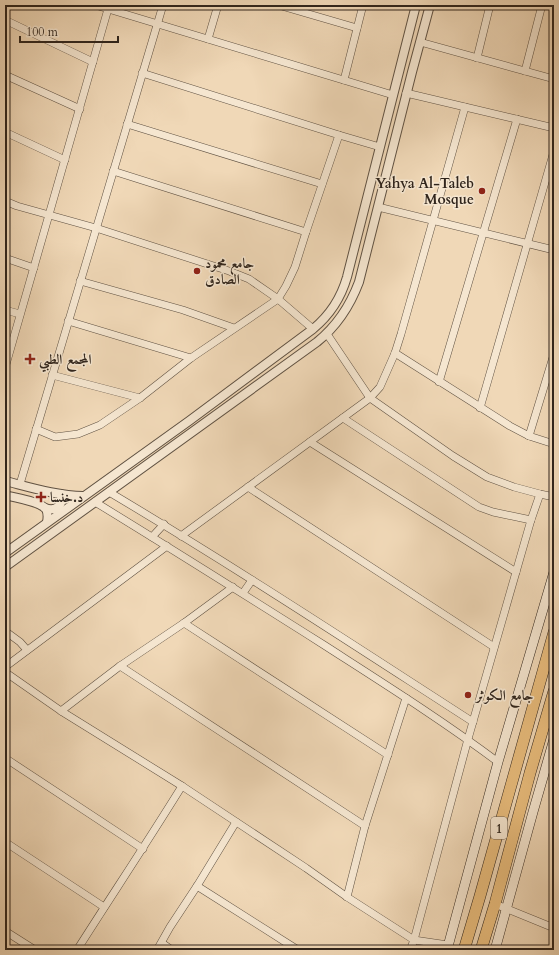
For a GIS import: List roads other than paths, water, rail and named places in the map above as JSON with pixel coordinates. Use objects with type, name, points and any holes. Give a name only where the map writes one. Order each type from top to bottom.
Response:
[{"type":"highway","name":"1","points":[[464,950],[554,632]]},
{"type":"highway","name":"1","points":[[481,950],[554,691]]},
{"type":"highway","points":[[533,705],[548,710]]},
{"type":"main road","points":[[448,948],[498,762],[554,572]]},
{"type":"main road","points":[[495,950],[554,739]]},
{"type":"street","points":[[96,5],[393,95]]},
{"type":"street","points":[[20,484],[163,5]]},
{"type":"street","points":[[208,39],[218,5]]},
{"type":"street","points":[[278,5],[357,28]]},
{"type":"street","points":[[344,80],[363,5]]},
{"type":"street","points":[[5,553],[189,421],[313,329],[334,306],[344,287],[416,5]]},
{"type":"street","points":[[5,568],[327,334],[343,315],[359,282],[406,93],[430,5]]},
{"type":"street","points":[[477,58],[490,5]]},
{"type":"street","points":[[525,71],[542,5]]},
{"type":"street","points":[[5,368],[108,9]]},
{"type":"street","points":[[5,20],[93,62]]},
{"type":"street","points":[[420,42],[554,78]]},
{"type":"street","points":[[404,54],[405,52],[412,54],[412,72]]},
{"type":"street","points":[[142,73],[380,147]]},
{"type":"street","points":[[5,75],[80,109]]},
{"type":"street","points":[[406,93],[554,128]]},
{"type":"street","points":[[181,536],[370,398],[380,387],[401,334],[465,107]]},
{"type":"street","points":[[439,382],[517,119]]},
{"type":"street","points":[[127,124],[322,184]]},
{"type":"street","points":[[5,132],[65,160]]},
{"type":"street","points":[[36,430],[55,437],[78,434],[100,425],[140,398],[191,358],[278,299],[295,267],[339,135]]},
{"type":"street","points":[[480,408],[554,151]]},
{"type":"street","points":[[113,171],[306,232]]},
{"type":"street","points":[[5,201],[17,206],[96,228],[230,271],[249,279],[278,299],[313,329]]},
{"type":"street","points":[[378,207],[554,250]]},
{"type":"street","points":[[364,211],[363,229],[365,232],[371,230]]},
{"type":"street","points":[[5,258],[34,268]]},
{"type":"street","points":[[80,281],[183,310],[234,328]]},
{"type":"street","points":[[5,310],[20,314]]},
{"type":"street","points":[[68,321],[191,358]]},
{"type":"street","points":[[327,334],[370,398],[453,456],[488,477],[514,487],[554,496]]},
{"type":"street","points":[[394,354],[510,426],[529,436],[554,444]]},
{"type":"street","points":[[529,436],[554,354]]},
{"type":"street","points":[[52,375],[140,398]]},
{"type":"street","points":[[343,418],[479,507],[493,512],[531,520]]},
{"type":"street","points":[[189,421],[195,429]]},
{"type":"street","points":[[310,442],[516,572]]},
{"type":"street","points":[[5,481],[61,494],[83,496]]},
{"type":"street","points":[[248,487],[494,647]]},
{"type":"street","points":[[109,492],[164,524],[472,722]]},
{"type":"street","points":[[5,495],[34,502],[52,510],[58,507],[61,501],[61,494]]},
{"type":"street","points":[[410,950],[414,940],[472,722],[540,494]]},
{"type":"street","points":[[95,502],[406,698],[468,739],[498,762]]},
{"type":"street","points":[[45,508],[48,514],[47,522]]},
{"type":"street","points":[[152,537],[164,524]]},
{"type":"street","points":[[5,667],[167,546]]},
{"type":"street","points":[[243,594],[252,580]]},
{"type":"street","points":[[61,711],[120,666],[184,623],[232,587]]},
{"type":"street","points":[[184,623],[388,755]]},
{"type":"street","points":[[5,631],[20,642],[27,650]]},
{"type":"street","points":[[120,666],[365,826]]},
{"type":"street","points":[[5,672],[61,711],[182,786],[347,897],[414,940],[448,948]]},
{"type":"street","points":[[347,897],[365,826],[406,698]]},
{"type":"street","points":[[5,758],[143,849]]},
{"type":"street","points":[[77,950],[182,786]]},
{"type":"street","points":[[157,950],[236,822]]},
{"type":"street","points":[[5,842],[104,907]]},
{"type":"street","points":[[197,886],[298,950]]},
{"type":"street","points":[[495,904],[554,928]]},
{"type":"street","points":[[5,931],[35,950]]},
{"type":"street","points":[[162,943],[172,950]]},
{"type":"place","name":"Yahya Al-Taleb Mosque","points":[[482,191]]},
{"type":"place","name":"جامع محمود الصادق","points":[[197,271]]},
{"type":"place","name":"المجمع الطبي","points":[[30,359]]},
{"type":"place","name":"د.خنسا","points":[[41,497]]},
{"type":"place","name":"جامع الكوثر","points":[[468,695]]}]
